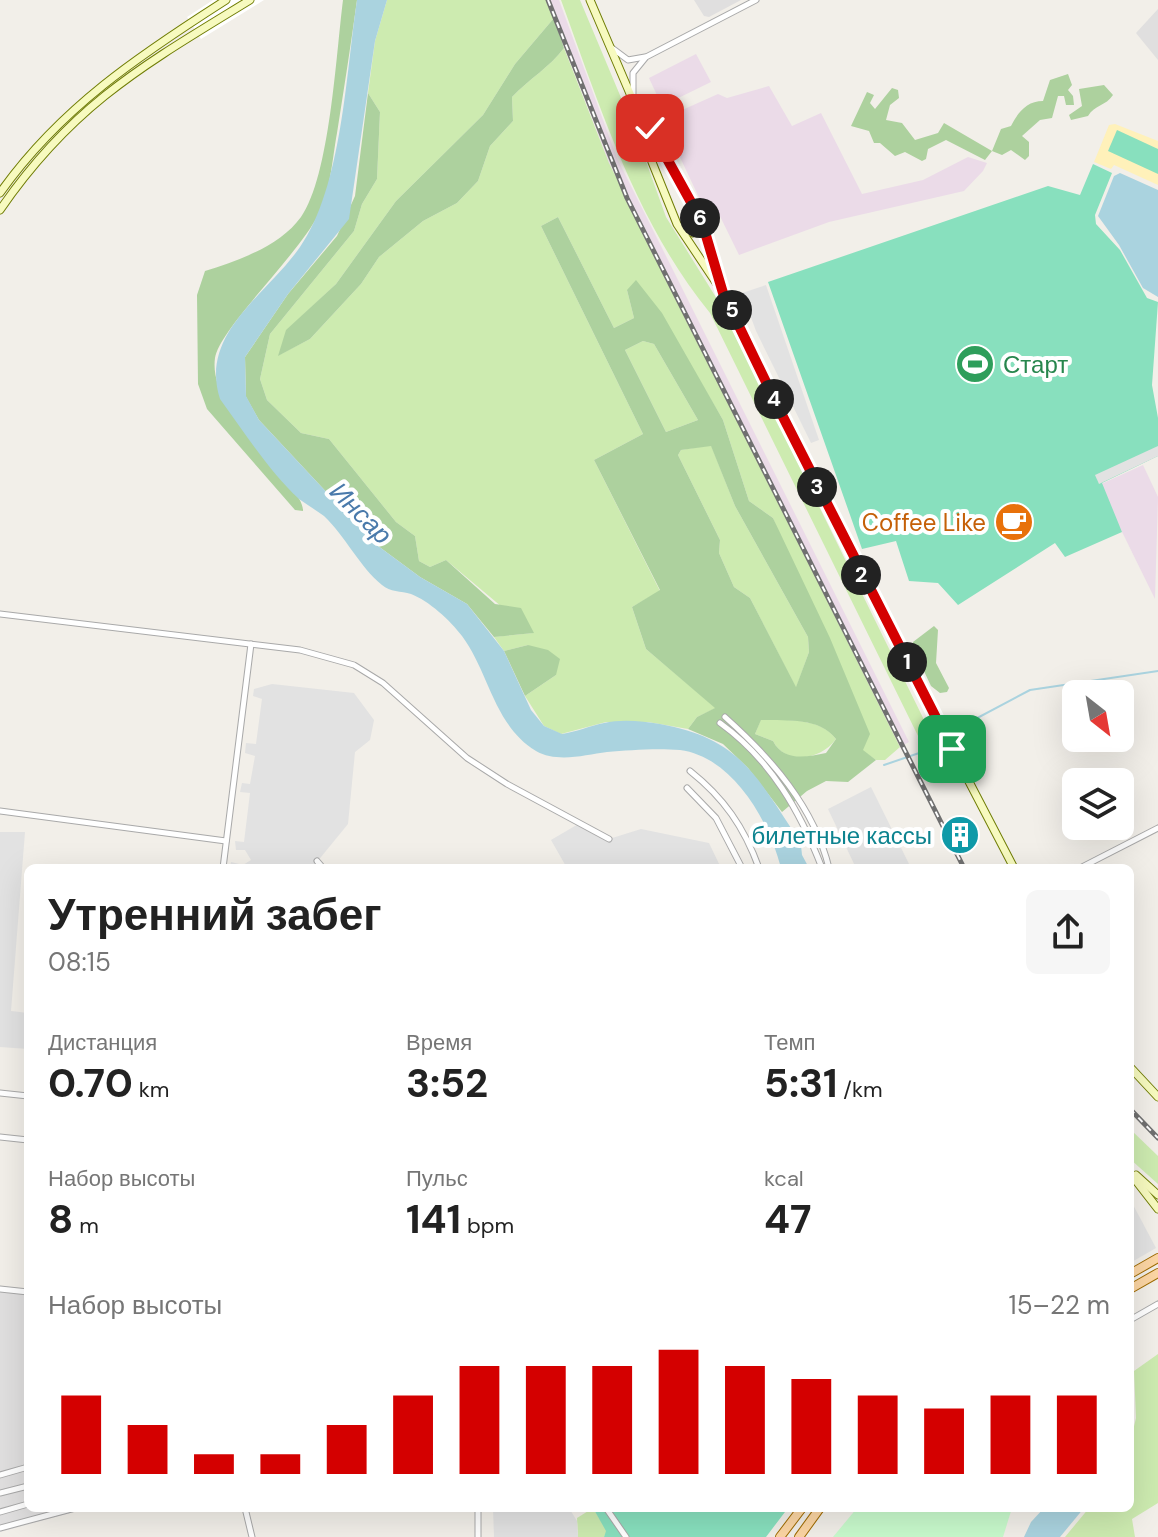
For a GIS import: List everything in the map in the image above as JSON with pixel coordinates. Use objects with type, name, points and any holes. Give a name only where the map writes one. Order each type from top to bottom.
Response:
[{"type":"main road","points":[[1134,1272],[1158,1258]]},
{"type":"main road","points":[[1134,1287],[1158,1273]]},
{"type":"main road","points":[[780,1537],[799,1512]]},
{"type":"main road","points":[[800,1537],[817,1512]]},
{"type":"street","points":[[0,193],[52,129],[83,99],[116,72],[226,0]]},
{"type":"street","points":[[0,210],[73,121],[126,77],[250,0]]},
{"type":"street","points":[[590,0],[635,104],[652,162],[677,224],[723,293],[840,534],[1012,864]]},
{"type":"street","points":[[609,44],[628,60],[646,57],[756,0]]},
{"type":"street","points":[[635,104],[633,73],[646,57]]},
{"type":"street","points":[[640,117],[673,164],[702,222],[723,293]]},
{"type":"street","points":[[677,224],[687,233],[693,233],[702,222]]},
{"type":"street","points":[[0,614],[300,650],[354,665],[383,683],[467,758],[507,784],[609,839]]},
{"type":"street","points":[[223,864],[251,644]]},
{"type":"street","points":[[725,717],[760,748],[787,781],[808,817],[827,864]]},
{"type":"street","points":[[720,723],[740,738],[776,778],[802,819],[820,864]]},
{"type":"street","points":[[690,771],[715,790],[735,816],[757,864]]},
{"type":"street","points":[[687,788],[722,827],[740,864]]},
{"type":"street","points":[[0,811],[226,841]]},
{"type":"street","points":[[1088,864],[1157,828],[1158,837]]},
{"type":"street","points":[[1134,1071],[1158,1097]]},
{"type":"street","points":[[0,1093],[24,1096]]},
{"type":"street","points":[[0,1137],[24,1140]]},
{"type":"street","points":[[1134,1174],[1158,1195]]},
{"type":"street","points":[[1134,1176],[1158,1209]]},
{"type":"street","points":[[0,1289],[24,1292]]},
{"type":"street","points":[[1134,1318],[1158,1304]]},
{"type":"street","points":[[0,1475],[24,1468]]},
{"type":"street","points":[[0,1493],[24,1487]]},
{"type":"street","points":[[0,1512],[24,1505]]},
{"type":"street","points":[[0,1528],[60,1512]]},
{"type":"street","points":[[246,1512],[252,1537]]},
{"type":"street","points":[[478,1512],[478,1537]]},
{"type":"street","points":[[609,1512],[626,1537]]},
{"type":"shaded area","points":[[547,0],[559,0],[617,158],[909,742],[900,747],[609,163]]},
{"type":"shaded area","points":[[694,0],[741,0],[709,17],[704,16]]},
{"type":"shaded area","points":[[1158,9],[1158,60],[1136,33]]},
{"type":"shaded area","points":[[696,54],[711,82],[662,106],[649,78]]},
{"type":"shaded area","points":[[769,86],[792,126],[821,113],[862,194],[923,180],[968,157],[987,163],[964,191],[829,222],[739,255],[714,204],[702,204],[662,119],[718,94],[727,98]]},
{"type":"shaded area","points":[[766,285],[819,440],[811,443],[756,331],[742,293]]},
{"type":"shaded area","points":[[1158,446],[1158,456],[1099,484],[1095,475]]},
{"type":"shaded area","points":[[1143,465],[1158,497],[1155,599],[1099,485]]},
{"type":"shaded area","points":[[272,684],[354,693],[374,720],[370,740],[355,752],[348,824],[315,864],[245,864],[251,860],[245,850],[236,850],[235,841],[244,842],[250,793],[240,792],[242,783],[250,784],[255,756],[245,753],[246,743],[256,744],[262,699],[253,696],[254,689]]},
{"type":"shaded area","points":[[871,787],[909,864],[854,864],[828,809]]},
{"type":"shaded area","points":[[580,823],[609,839],[641,829],[709,843],[719,864],[565,864],[551,840]]},
{"type":"shaded area","points":[[0,832],[25,832],[11,1011],[24,1013],[24,1049],[0,1047]]},
{"type":"shaded area","points":[[1134,1207],[1156,1248],[1134,1261]]},
{"type":"shaded area","points":[[0,1286],[24,1289],[24,1512],[74,1512],[0,1532]]},
{"type":"shaded area","points":[[493,1512],[571,1512],[577,1521],[578,1537],[494,1537]]},
{"type":"green space","points":[[343,0],[357,0],[326,195],[308,231],[231,328],[215,358],[217,380],[226,402],[240,425],[289,484],[303,511],[295,510],[207,409],[198,384],[197,295],[205,271],[244,257],[282,236],[301,217],[311,198],[325,145]]},
{"type":"green space","points":[[387,0],[547,0],[554,18],[515,64],[483,115],[396,201],[336,284],[287,330],[279,355],[310,339],[361,284],[379,257],[423,221],[457,203],[478,181],[490,146],[513,121],[512,97],[564,48],[609,163],[900,747],[885,760],[876,760],[863,751],[773,518],[749,501],[723,420],[694,371],[627,290],[634,318],[614,328],[558,217],[541,226],[643,434],[594,460],[660,591],[632,607],[646,649],[716,708],[697,717],[688,729],[648,722],[606,722],[561,734],[544,726],[525,696],[556,675],[528,645],[504,651],[494,637],[533,633],[446,560],[430,567],[419,561],[415,536],[396,522],[329,439],[301,433],[267,400],[260,379],[270,334],[354,231],[362,204],[377,179],[380,112],[368,93],[375,41]]},
{"type":"green space","points":[[561,0],[580,0],[635,131],[666,217],[717,299],[931,734],[920,740],[710,313],[661,242],[641,203],[606,123]]},
{"type":"green space","points":[[554,18],[564,48],[512,97],[513,121],[490,146],[478,181],[457,203],[423,221],[379,257],[361,284],[310,339],[278,356],[286,330],[336,284],[396,201],[483,115],[515,64]]},
{"type":"green space","points":[[1068,74],[1072,85],[1068,90],[1073,96],[1074,105],[1066,105],[1064,96],[1058,96],[1052,118],[1040,120],[1022,136],[1029,142],[1029,156],[1025,160],[1011,150],[1002,155],[992,151],[1001,129],[1011,126],[1028,105],[1043,101],[1050,80]]},
{"type":"green space","points":[[1104,85],[1113,95],[1110,99],[1088,116],[1071,120],[1069,115],[1082,106],[1079,89]]},
{"type":"green space","points":[[892,88],[898,90],[899,98],[890,105],[886,120],[902,123],[915,140],[938,133],[944,123],[992,151],[985,160],[946,140],[928,149],[926,159],[922,161],[905,152],[895,156],[880,143],[874,143],[869,131],[851,126],[867,92],[874,95],[870,103],[875,109]]},
{"type":"green space","points":[[368,93],[380,112],[377,179],[362,204],[354,231],[270,334],[260,379],[267,400],[301,433],[329,439],[396,522],[415,536],[419,561],[430,567],[446,560],[495,604],[521,608],[534,633],[494,637],[467,604],[420,577],[374,543],[259,420],[246,397],[245,357],[288,294],[337,236],[355,196]]},
{"type":"green space","points":[[1117,130],[1158,149],[1158,174],[1108,151]]},
{"type":"green space","name":"Старт","points":[[1093,164],[1112,173],[1095,215],[1096,224],[1120,250],[1147,298],[1158,302],[1152,385],[1158,418],[1158,456],[1102,483],[1122,532],[1065,557],[1055,543],[958,605],[938,583],[909,581],[896,541],[862,549],[768,282],[1048,186],[1080,195]]},
{"type":"green space","points":[[558,217],[614,328],[634,318],[627,290],[636,280],[662,313],[723,420],[749,501],[773,518],[830,638],[870,734],[863,750],[876,760],[848,782],[826,781],[807,791],[782,812],[748,768],[723,744],[688,729],[697,717],[715,708],[646,649],[632,607],[660,590],[594,460],[643,434],[541,226]],"holes":[[[643,341],[654,344],[698,420],[666,432],[625,350]],[[711,446],[735,506],[808,637],[809,652],[796,687],[750,598],[734,587],[719,553],[720,540],[678,455],[681,450]],[[761,720],[792,721],[821,727],[836,739],[826,753],[796,756],[783,752],[773,741],[755,734]]]},
{"type":"green space","points":[[643,341],[654,344],[698,420],[666,432],[625,350]]},
{"type":"green space","points":[[711,445],[735,506],[808,637],[809,652],[796,688],[750,598],[734,587],[719,553],[720,540],[678,455],[681,450]]},
{"type":"green space","points":[[934,626],[938,630],[936,663],[949,688],[947,692],[940,693],[931,686],[913,648],[913,642]]},
{"type":"green space","points":[[528,645],[548,650],[560,659],[556,675],[525,696],[504,651]]},
{"type":"green space","points":[[761,719],[812,724],[836,739],[822,752],[795,757],[779,749],[773,741],[755,734]]},
{"type":"green space","points":[[1134,1133],[1158,1156],[1158,1184],[1134,1163]]},
{"type":"green space","points":[[1158,1354],[1158,1503],[1132,1519],[1135,1537],[1065,1537],[1086,1512],[1134,1512],[1134,1371]]},
{"type":"green space","points":[[587,1512],[595,1512],[607,1531],[604,1537],[578,1537],[577,1518]]},
{"type":"green space","points":[[595,1512],[785,1512],[766,1537],[604,1537],[606,1531]]},
{"type":"green space","points":[[854,1512],[1011,1512],[1003,1537],[833,1537]]},
{"type":"sand","points":[[1115,124],[1158,141],[1158,185],[1114,165],[1111,169],[1094,162],[1109,125]]},
{"type":"water","points":[[357,0],[387,0],[375,41],[349,219],[288,294],[245,357],[246,396],[259,420],[374,543],[420,577],[467,604],[504,651],[531,710],[544,726],[562,734],[611,722],[639,721],[706,737],[739,759],[765,789],[791,828],[800,836],[802,855],[807,864],[780,864],[768,831],[746,794],[732,778],[699,755],[680,750],[653,749],[553,757],[536,751],[522,740],[501,713],[471,650],[457,630],[425,601],[382,585],[332,524],[299,499],[277,476],[220,399],[216,376],[219,354],[227,335],[300,247],[314,222],[334,162]]},
{"type":"water","points":[[1120,173],[1158,190],[1158,297],[1143,288],[1119,245],[1098,216],[1114,176]]},
{"type":"water","points":[[1040,1512],[1081,1512],[1060,1537],[1024,1537]]},
{"type":"pier","points":[[213,0],[264,0],[201,39],[187,17]]},
{"type":"waterway","points":[[949,733],[1030,690],[1158,671]]},
{"type":"waterway","points":[[884,765],[928,750],[943,736]]},
{"type":"railway","points":[[548,0],[627,198],[962,864]]},
{"type":"railway","points":[[1134,1113],[1158,1138]]},
{"type":"place","name":"Старт","points":[[975,364]]},
{"type":"place","name":"Coffee Like","points":[[1014,522]]},
{"type":"place","name":"билетные кассы","points":[[960,835]]},
{"type":"route","points":[[650,128],[673,164],[702,222],[723,293],[780,411],[952,749]]},
{"type":"water label","name":"Инсар","points":[[361,513]]}]
